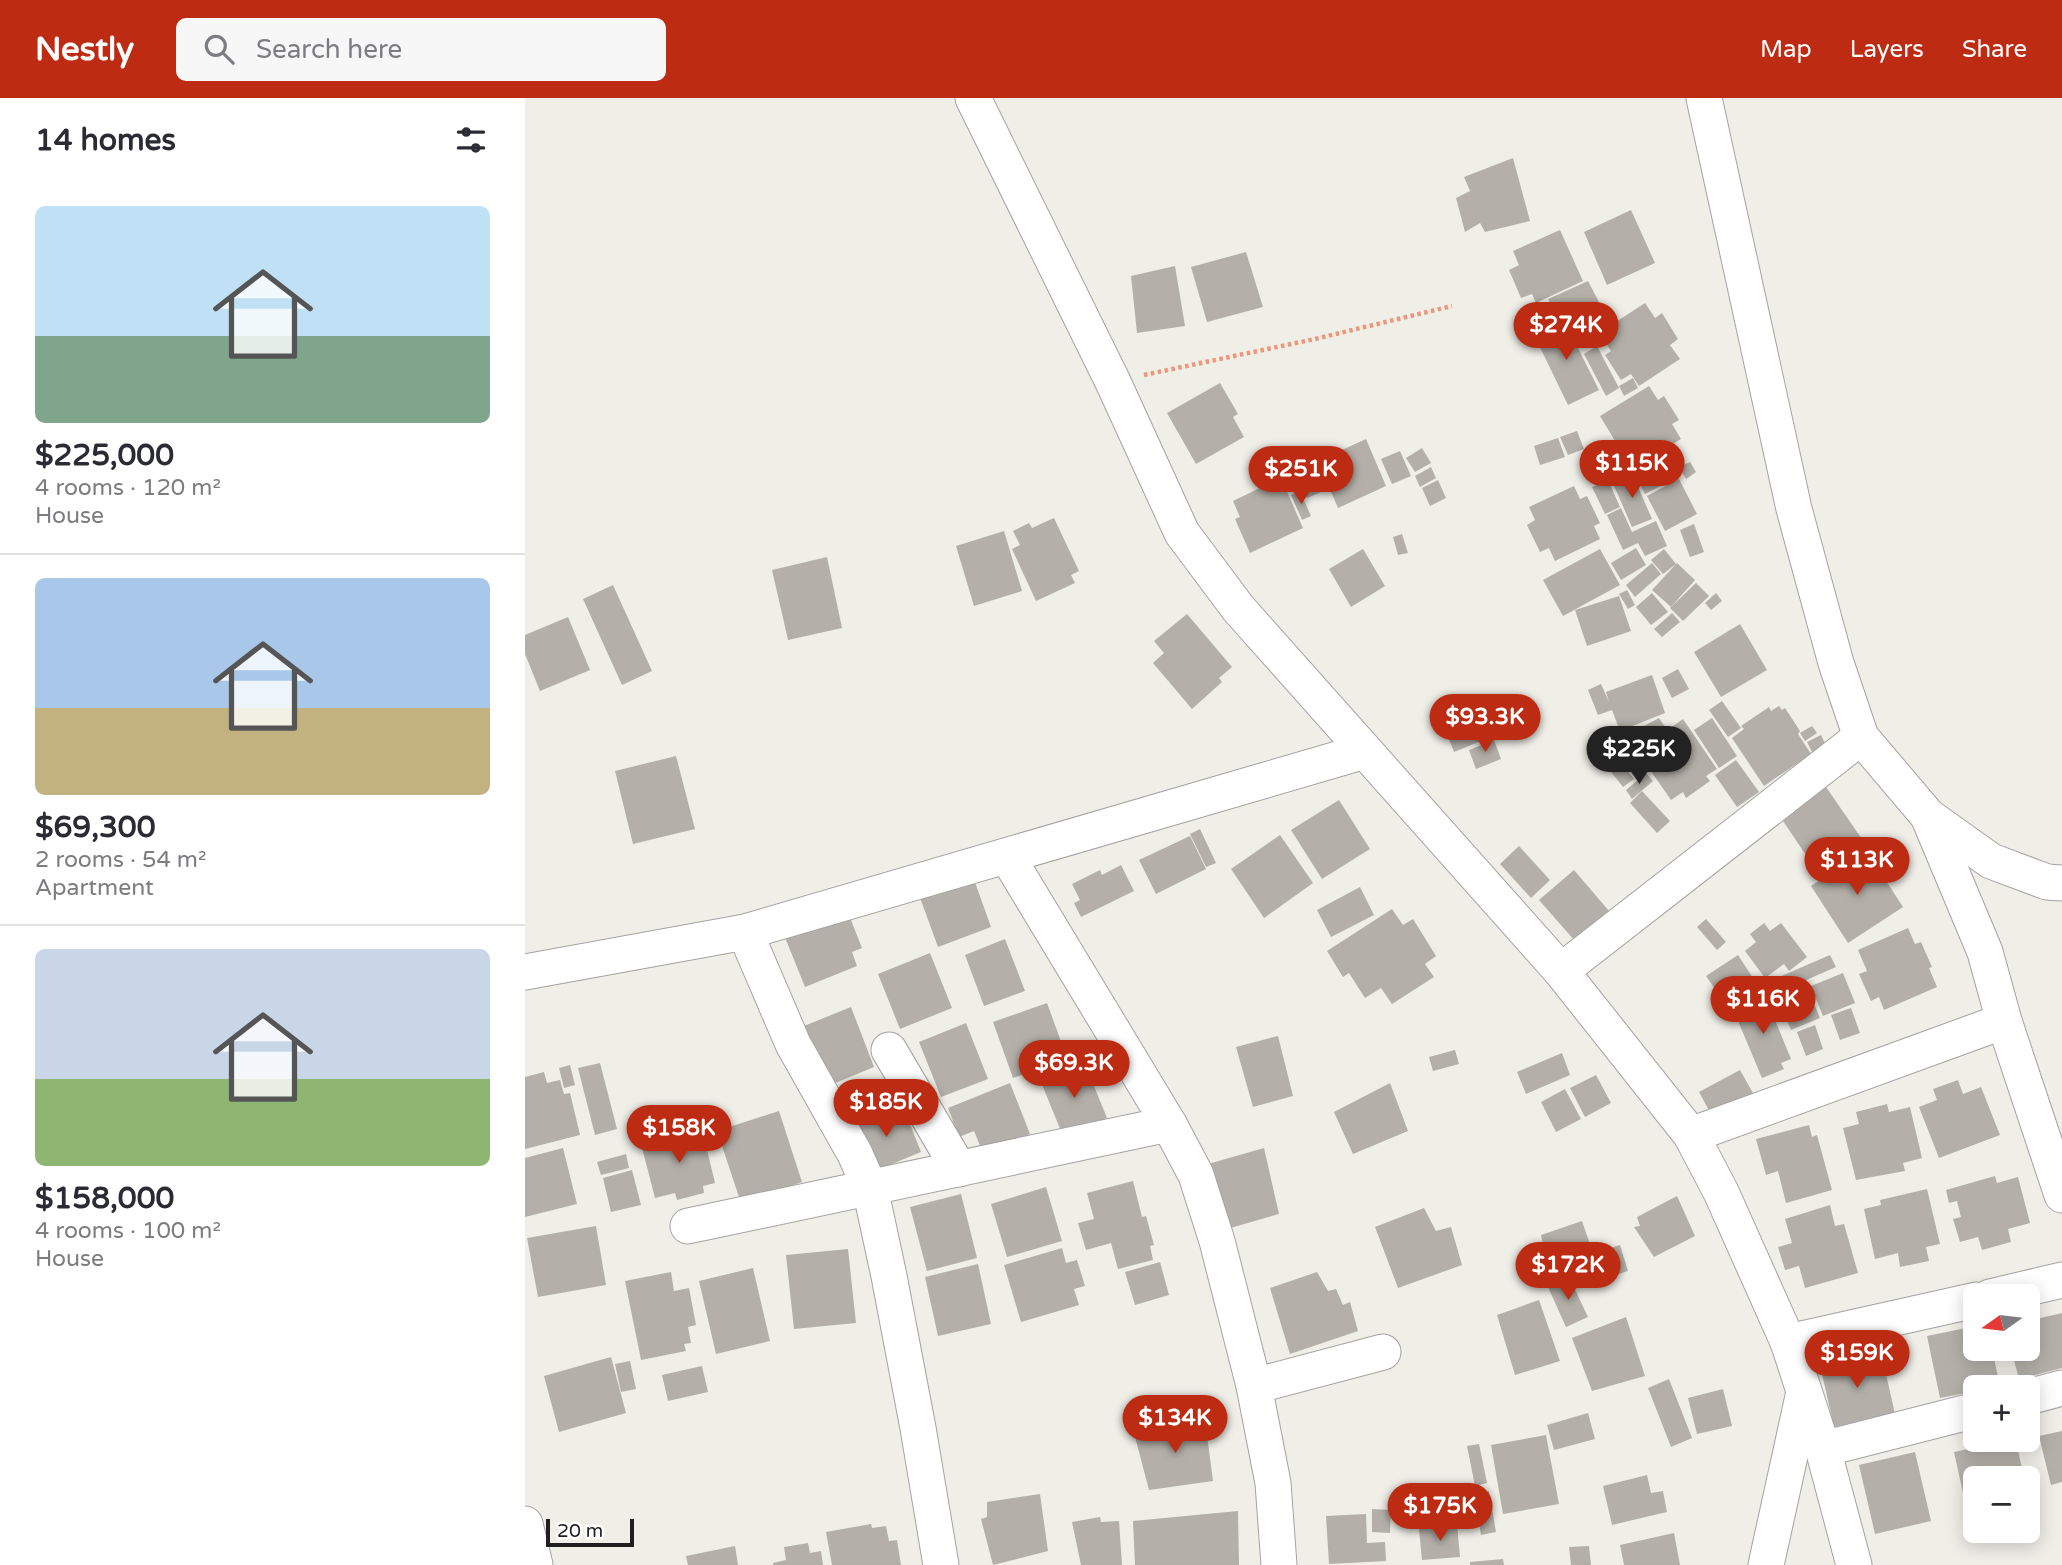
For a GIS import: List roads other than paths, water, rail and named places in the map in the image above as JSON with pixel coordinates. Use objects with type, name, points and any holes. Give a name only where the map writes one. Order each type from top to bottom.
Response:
[{"type":"street","points":[[973,98],[1112,382],[1182,533],[1238,608],[1561,971],[1691,1135],[1721,1192],[1788,1342],[1823,1449],[1854,1565]]},
{"type":"street","points":[[1703,98],[1794,509],[1836,663],[1861,737],[1928,816],[1991,861],[2047,881],[2062,883]]},
{"type":"street","points":[[1561,971],[1861,737]]},
{"type":"street","points":[[525,972],[745,932],[1366,751]]},
{"type":"street","points":[[1928,816],[1985,952],[2004,1021],[2062,1195]]},
{"type":"street","points":[[1007,856],[1169,1124],[1196,1175],[1217,1241],[1254,1386],[1273,1483],[1279,1565]]},
{"type":"street","points":[[745,932],[793,1044],[855,1154],[870,1188],[918,1428],[941,1565]]},
{"type":"street","points":[[1691,1135],[2004,1021]]},
{"type":"street","points":[[889,1051],[959,1169]]},
{"type":"street","points":[[688,1226],[1169,1124]]},
{"type":"street","points":[[2041,1285],[2062,1280]]},
{"type":"street","points":[[1788,1342],[1963,1303]]},
{"type":"street","points":[[1254,1386],[1383,1352]]},
{"type":"street","points":[[2040,1394],[2062,1388]]},
{"type":"street","points":[[1766,1565],[1805,1389]]},
{"type":"street","points":[[1823,1449],[1963,1413]]},
{"type":"street","points":[[525,1524],[535,1565]]}]
